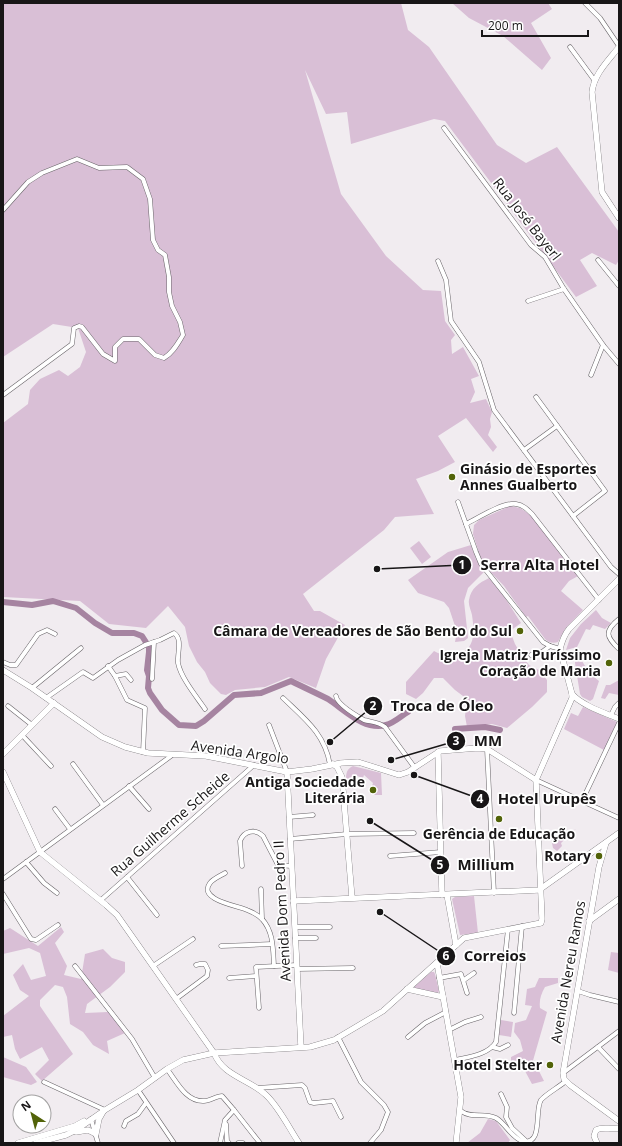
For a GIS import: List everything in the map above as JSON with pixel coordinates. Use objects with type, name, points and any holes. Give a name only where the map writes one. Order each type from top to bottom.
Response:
[{"type":"main road","points":[[619,46],[594,81],[593,98],[602,192],[619,218]]},
{"type":"main road","points":[[66,1135],[183,1060],[214,1053],[321,1045],[380,1013],[462,939],[522,926],[539,924],[542,922],[542,889],[536,780],[571,701],[572,694],[560,649],[567,633],[619,579]]},
{"type":"main road","name":"Avenida Argolo","points":[[3,670],[32,688],[102,737],[125,747],[158,755],[206,756],[287,772],[312,769],[341,762],[358,762],[399,775],[406,773],[438,752],[447,749],[487,749]]},
{"type":"main road","points":[[572,694],[586,704],[619,719]]},
{"type":"main road","points":[[3,754],[54,703]]},
{"type":"main road","points":[[568,708],[577,704],[586,704]]},
{"type":"main road","points":[[487,749],[536,780]]},
{"type":"main road","points":[[438,752],[440,852],[444,895],[456,945]]},
{"type":"main road","points":[[331,765],[337,767],[342,778],[352,898]]},
{"type":"main road","points":[[3,772],[40,852],[100,900],[121,920],[214,1053],[217,1062],[223,1068],[264,1093],[271,1100],[299,1143]]},
{"type":"main road","name":"Avenida Dom Pedro II","points":[[287,772],[301,1047]]},
{"type":"main road","points":[[293,901],[494,893],[542,889],[619,833]]},
{"type":"main road","name":"Avenida Nereu Ramos","points":[[563,1073],[599,867],[606,843]]},
{"type":"main road","points":[[590,854],[597,861],[599,867]]},
{"type":"main road","points":[[589,921],[619,899]]},
{"type":"main road","points":[[437,963],[461,1097],[461,1111],[456,1143]]},
{"type":"main road","points":[[407,989],[443,997]]},
{"type":"main road","points":[[563,1073],[566,1081],[619,1121]]},
{"type":"main road","points":[[36,1143],[88,1130],[96,1134],[104,1110]]},
{"type":"main road","points":[[18,1143],[75,1126],[93,1118]]},
{"type":"main road","points":[[597,1143],[594,1136],[596,1130],[601,1128],[619,1128]]},
{"type":"street","points":[[585,3],[600,18],[619,46]]},
{"type":"street","points":[[570,47],[594,81]]},
{"type":"street","name":"Rua José Bayerl","points":[[444,128],[531,245],[546,257],[564,289],[603,345],[619,364]]},
{"type":"street","points":[[3,210],[28,182],[42,173],[77,159],[99,168],[127,167],[143,179],[150,199],[153,240],[158,250],[165,255],[169,277],[168,292],[172,306],[180,322],[183,334],[175,349],[164,358],[155,356],[139,340],[124,339],[115,348],[115,361],[103,354],[82,327],[79,326],[74,328],[72,344],[3,395]]},
{"type":"street","points":[[598,260],[619,286]]},
{"type":"street","points":[[438,261],[446,280],[451,321],[477,358],[494,410],[611,567],[619,574]]},
{"type":"street","points":[[528,301],[564,289]]},
{"type":"street","points":[[591,375],[603,345]]},
{"type":"street","points":[[536,397],[605,491],[573,516]]},
{"type":"street","points":[[524,450],[557,426]]},
{"type":"street","points":[[458,502],[476,552],[484,568],[509,597],[540,639],[550,646],[560,649]]},
{"type":"street","points":[[466,524],[506,505],[517,504],[525,507],[599,600]]},
{"type":"street","points":[[619,620],[609,628],[608,634],[610,640],[619,649]]},
{"type":"street","points":[[3,662],[10,665],[16,665],[38,634],[48,630],[55,634]]},
{"type":"street","points":[[46,698],[83,672],[93,678],[108,666],[172,633],[177,636],[179,640],[178,660],[180,669],[205,709]]},
{"type":"street","points":[[150,643],[152,679]]},
{"type":"street","points":[[531,655],[542,652],[550,646]]},
{"type":"street","points":[[32,688],[81,648]]},
{"type":"street","points":[[108,666],[115,676],[127,700],[145,708],[143,752]]},
{"type":"street","points":[[115,676],[126,674],[131,680]]},
{"type":"street","points":[[336,696],[336,700],[339,703],[359,717],[384,726],[414,768]]},
{"type":"street","points":[[283,698],[317,732],[331,765]]},
{"type":"street","points":[[611,715],[619,703]]},
{"type":"street","points":[[8,706],[32,725]]},
{"type":"street","points":[[582,801],[619,722]]},
{"type":"street","points":[[269,725],[287,772]]},
{"type":"street","points":[[22,735],[51,766]]},
{"type":"street","points":[[487,749],[494,893]]},
{"type":"street","points":[[158,755],[160,764]]},
{"type":"street","points":[[3,879],[171,756]]},
{"type":"street","points":[[73,764],[103,805]]},
{"type":"street","name":"Rua Guilherme Scheide","points":[[100,900],[254,765]]},
{"type":"street","points":[[536,780],[619,818]]},
{"type":"street","points":[[129,786],[149,809]]},
{"type":"street","points":[[55,809],[70,829]]},
{"type":"street","points":[[289,817],[313,815]]},
{"type":"street","points":[[242,866],[240,841],[245,834],[254,831],[263,836],[278,865],[291,866]]},
{"type":"street","points":[[290,840],[347,834],[414,833]]},
{"type":"street","points":[[390,856],[440,852]]},
{"type":"street","points":[[26,862],[44,883],[57,893]]},
{"type":"street","points":[[225,873],[212,881],[208,886],[212,896],[218,902],[246,909],[262,918]]},
{"type":"street","points":[[127,877],[157,915]]},
{"type":"street","points":[[261,889],[262,918],[270,932],[274,966]]},
{"type":"street","points":[[3,894],[31,939],[36,940],[58,925]]},
{"type":"street","points":[[514,1013],[522,926]]},
{"type":"street","points":[[295,927],[330,927]]},
{"type":"street","points":[[454,1060],[487,1051],[496,1042],[508,929]]},
{"type":"street","points":[[295,938],[316,938]]},
{"type":"street","points":[[153,966],[193,939]]},
{"type":"street","points":[[221,946],[272,944]]},
{"type":"street","points":[[176,999],[207,976],[208,970],[205,964],[196,965]]},
{"type":"street","points":[[75,966],[132,1039],[155,1078]]},
{"type":"street","points":[[259,1008],[256,967],[352,968]]},
{"type":"street","points":[[464,980],[474,973]]},
{"type":"street","points":[[440,978],[462,974],[467,992]]},
{"type":"street","points":[[229,978],[256,976]]},
{"type":"street","points":[[578,991],[619,1002]]},
{"type":"street","points":[[408,1037],[425,1023],[446,1012]]},
{"type":"street","points":[[449,1030],[481,1017]]},
{"type":"street","points":[[563,1073],[619,1031]]},
{"type":"street","points":[[338,1037],[361,1082],[384,1105],[388,1112],[381,1130],[370,1143]]},
{"type":"street","points":[[492,1047],[500,1049],[508,1045]]},
{"type":"street","points":[[598,1047],[619,1069]]},
{"type":"street","points":[[167,1069],[184,1092],[192,1099],[207,1101],[222,1096],[260,1143]]},
{"type":"street","points":[[461,1111],[470,1115],[485,1115],[496,1118],[516,1138],[526,1142],[533,1140],[536,1136],[538,1109],[542,1099],[566,1081]]},
{"type":"street","points":[[44,1082],[104,1110]]},
{"type":"street","points":[[257,1088],[302,1085],[305,1088],[310,1102],[333,1101],[341,1117]]},
{"type":"street","points":[[138,1090],[174,1143]]},
{"type":"street","points":[[501,1094],[507,1107],[506,1115],[508,1122],[526,1142]]},
{"type":"street","points":[[124,1126],[126,1121],[140,1112],[146,1102]]},
{"type":"street","points":[[220,1143],[225,1120],[234,1110]]},
{"type":"street","points":[[93,1118],[98,1143]]},
{"type":"street","points":[[225,1120],[227,1141],[229,1143]]},
{"type":"street","points":[[238,1143],[243,1143]]},
{"type":"shaded area","points":[[3,3],[401,3],[408,30],[429,47],[497,145],[526,163],[557,147],[619,232],[619,260],[616,265],[592,253],[580,260],[597,286],[576,297],[445,121],[434,119],[351,144],[347,112],[326,114],[305,70],[341,194],[386,256],[423,290],[441,291],[445,321],[455,335],[451,340],[452,354],[463,347],[479,376],[471,379],[475,392],[470,403],[486,399],[492,412],[490,419],[491,427],[488,435],[497,447],[493,452],[466,418],[438,436],[455,462],[438,471],[416,479],[434,514],[395,517],[384,530],[303,594],[314,611],[320,611],[345,625],[326,659],[316,688],[289,677],[265,687],[235,690],[226,695],[221,694],[210,683],[205,672],[197,662],[189,646],[185,627],[168,606],[146,628],[109,624],[80,601],[3,597],[3,423],[28,404],[30,390],[40,379],[59,370],[68,376],[80,367],[86,352],[78,328],[53,324],[3,357]]},
{"type":"shaded area","points":[[452,3],[548,3],[552,9],[531,23],[551,58],[542,70],[503,36],[469,18]]},
{"type":"shaded area","points":[[510,506],[520,508],[531,515],[578,576],[569,581],[561,591],[583,610],[565,629],[558,642],[554,643],[545,639],[528,616],[526,617],[504,586],[482,563],[473,534],[474,525],[479,520]]},
{"type":"shaded area","points":[[419,541],[431,557],[422,564],[410,548]]},
{"type":"shaded area","points":[[471,545],[476,559],[484,572],[468,588],[464,601],[468,638],[464,641],[455,642],[457,632],[449,608],[444,602],[418,593],[408,580],[448,552]]},
{"type":"shaded area","points":[[489,578],[502,593],[521,623],[510,631],[515,644],[529,665],[539,670],[547,680],[547,692],[507,728],[492,724],[467,727],[465,716],[467,699],[443,678],[434,678],[423,693],[416,699],[406,694],[406,682],[434,651],[444,655],[454,655],[466,650],[472,642],[473,626],[469,604],[470,596],[476,586]]},
{"type":"shaded area","points":[[596,610],[602,618],[611,623],[605,629],[593,625],[590,630],[586,629],[577,647],[566,650],[570,638],[581,624]]},
{"type":"shaded area","points":[[578,653],[584,655],[582,661],[589,672],[599,681],[593,699],[590,701],[582,697],[580,694],[575,663],[575,655]]},
{"type":"shaded area","points":[[619,680],[619,695],[609,693],[605,699],[601,698],[606,685],[610,685]]},
{"type":"shaded area","points":[[583,707],[617,722],[604,750],[564,729],[571,713],[578,716]]},
{"type":"shaded area","points":[[353,766],[381,773],[382,795],[374,795],[378,789],[372,786],[373,783],[364,775],[363,778],[354,775],[352,786],[354,789],[347,788],[347,772]]},
{"type":"shaded area","points":[[576,829],[561,843],[562,846],[557,851],[553,848],[552,843],[557,842],[558,832],[563,834],[569,833]]},
{"type":"shaded area","points":[[474,896],[478,933],[460,935],[452,899],[455,897]]},
{"type":"shaded area","points":[[61,927],[64,932],[55,943],[67,966],[64,975],[81,979],[85,954],[103,949],[112,958],[125,962],[125,972],[110,987],[87,1004],[85,1013],[108,1012],[125,1033],[107,1041],[109,1054],[93,1045],[83,1032],[70,1024],[67,997],[63,987],[55,985],[40,1000],[40,1006],[73,1054],[42,1081],[35,1074],[49,1060],[42,1047],[20,1059],[15,1049],[12,1035],[3,1037],[3,1016],[29,996],[20,990],[13,975],[23,964],[31,980],[46,976],[40,953],[29,948],[3,954],[3,931],[10,928],[38,946]]},
{"type":"shaded area","points":[[611,952],[619,953],[619,973],[608,970]]},
{"type":"shaded area","points":[[431,972],[434,972],[435,974],[439,991],[438,993],[415,989],[415,986]]},
{"type":"shaded area","points":[[539,978],[558,978],[558,983],[545,987],[542,992],[540,1008],[547,1012],[532,1064],[533,1068],[537,1067],[544,1081],[532,1084],[525,1071],[511,1062],[511,1057],[523,1051],[520,1040],[514,1032],[515,1023],[526,1020],[532,1006],[525,1005],[527,989],[535,987]]},
{"type":"shaded area","points":[[501,1020],[513,1022],[511,1037],[499,1035]]},
{"type":"shaded area","points":[[3,1057],[26,1067],[37,1082],[31,1085],[3,1077]]},
{"type":"shaded area","points":[[488,1119],[496,1121],[510,1140],[508,1143],[467,1143],[480,1133]]},
{"type":"waterway","points":[[3,602],[32,605],[53,601],[76,608],[95,623],[112,633],[134,633],[142,636],[149,647],[147,670],[149,676],[148,688],[150,693],[162,710],[179,725],[196,726],[234,695],[261,693],[291,681],[328,699],[355,718],[370,725],[378,726],[389,724],[408,712]]},
{"type":"waterway","points":[[455,729],[485,727],[500,730]]},
{"type":"place","name":"Ginásio de Esportes Annes Gualberto","points":[[452,477]]},
{"type":"place","name":"Serra Alta Hotel","points":[[377,569]]},
{"type":"place","name":"Câmara de Vereadores de São Bento do Sul","points":[[520,631]]},
{"type":"place","name":"Igreja Matriz Puríssimo Coração de Maria","points":[[609,663]]},
{"type":"place","name":"Troca de Óleo","points":[[330,742]]},
{"type":"place","name":"MM","points":[[391,760]]},
{"type":"place","name":"Hotel Urupês","points":[[414,775]]},
{"type":"place","name":"Antiga Sociedade Literária","points":[[373,790]]},
{"type":"place","name":"Gerência de Educação","points":[[499,819]]},
{"type":"place","name":"Millium","points":[[370,821]]},
{"type":"place","name":"Rotary","points":[[599,856]]},
{"type":"place","name":"Correios","points":[[380,912]]},
{"type":"place","name":"Hotel Stelter","points":[[550,1065]]}]
